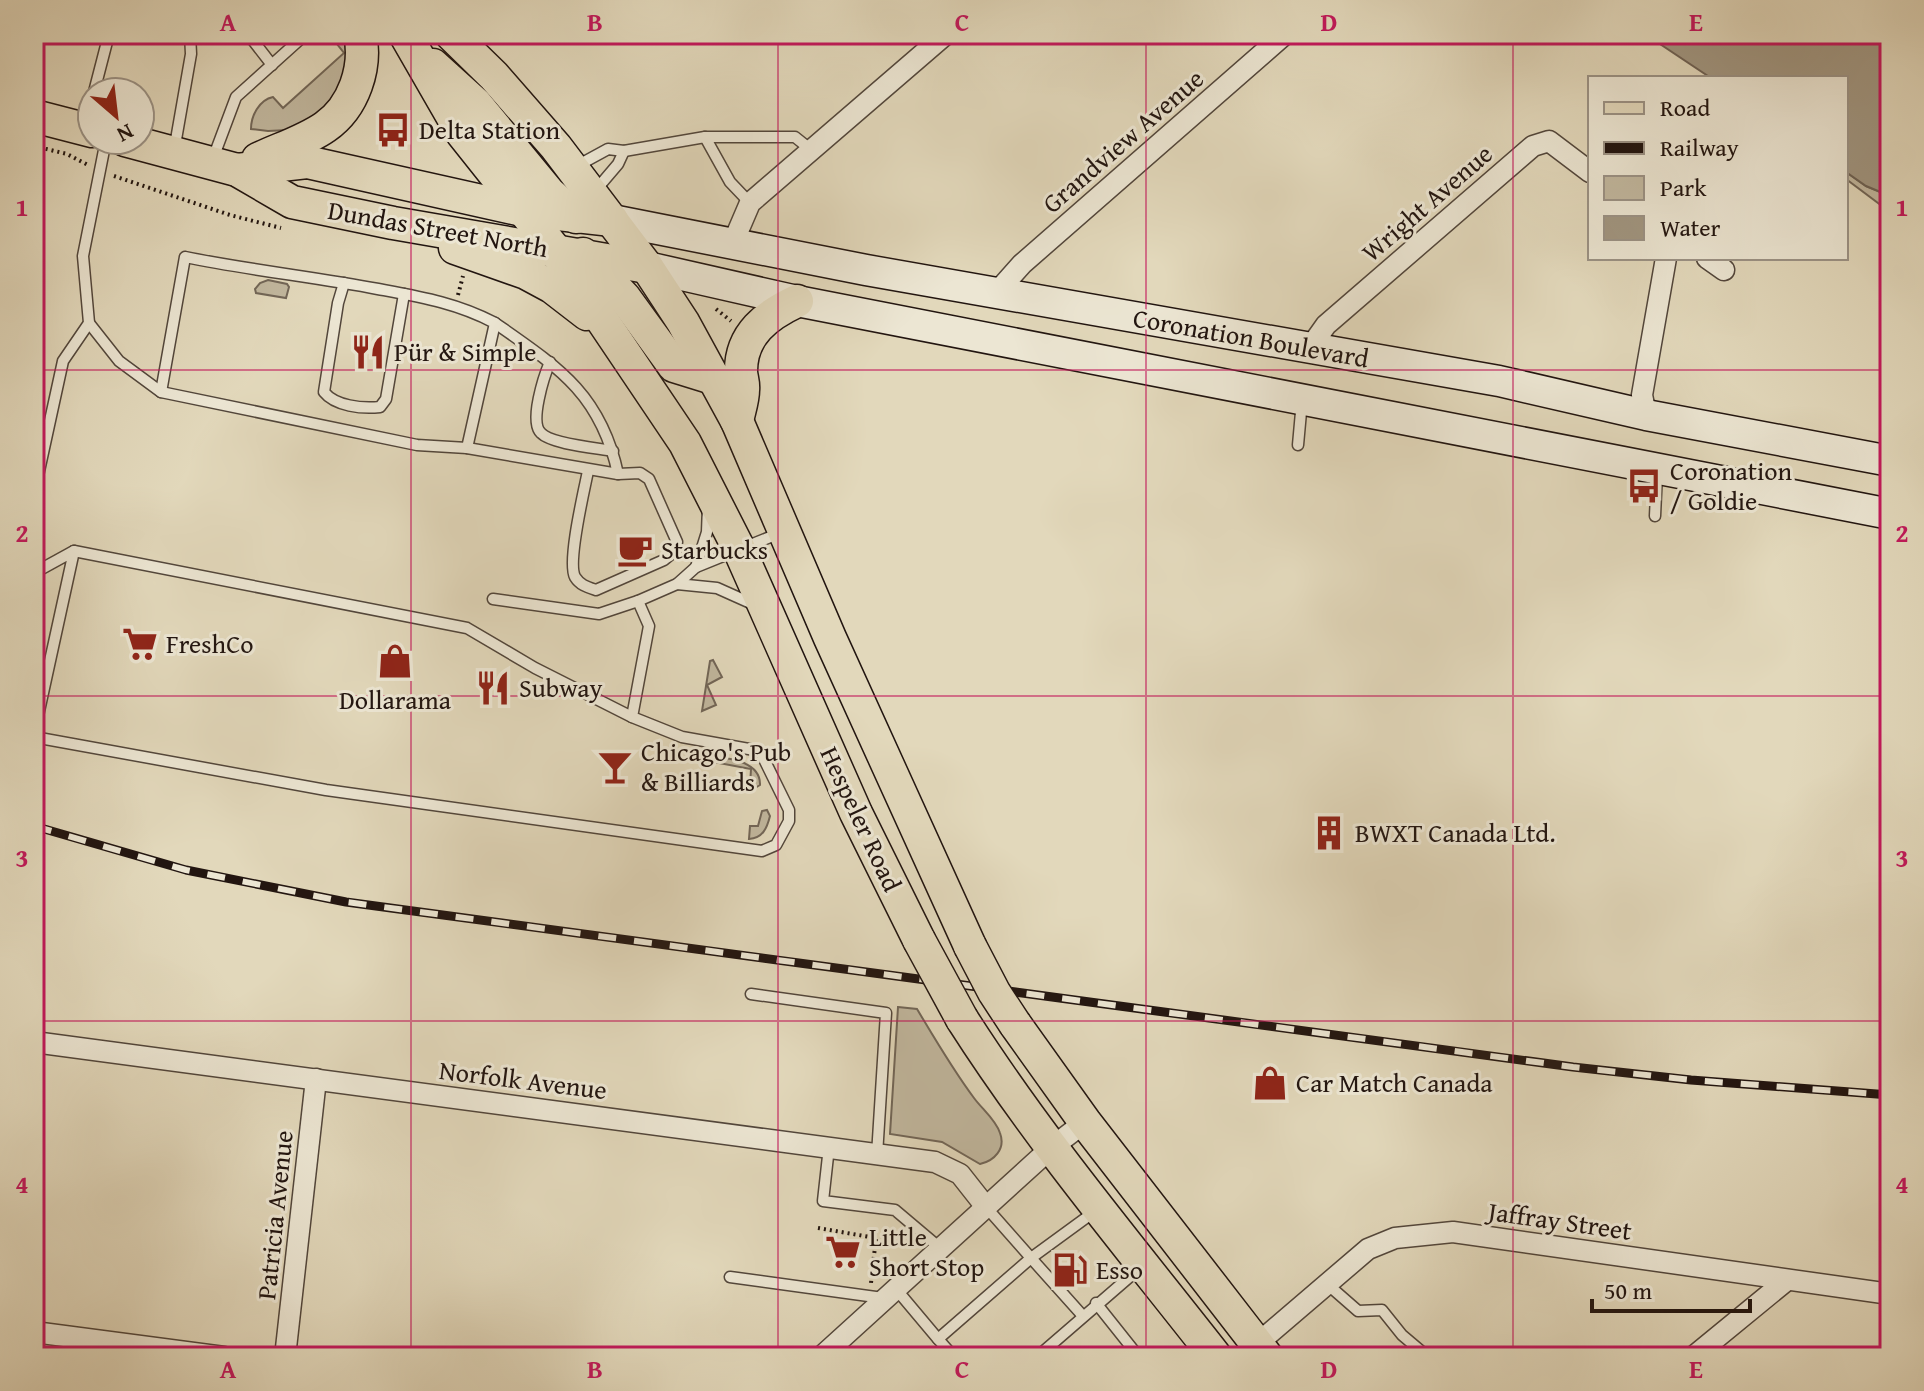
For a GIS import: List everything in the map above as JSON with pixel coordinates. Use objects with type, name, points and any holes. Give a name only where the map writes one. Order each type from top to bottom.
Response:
[{"type":"main road","points":[[224,166],[326,127],[347,104],[360,75],[363,48],[360,34]]},
{"type":"main road","points":[[459,37],[572,168],[582,204]]},
{"type":"main road","points":[[408,39],[475,103],[549,193],[582,204],[647,267]]},
{"type":"main road","points":[[408,39],[462,133],[522,210],[624,297],[674,366],[716,379]]},
{"type":"main road","points":[[34,116],[76,123]]},
{"type":"main road","name":"Dundas Street North","points":[[156,148],[224,166],[292,202],[393,223],[647,267]]},
{"type":"main road","name":"Dundas Street North","points":[[224,166],[307,162],[522,210],[582,204],[612,220]]},
{"type":"main road","name":"Coronation Boulevard","points":[[612,220],[732,245],[1499,381],[1646,415],[1890,461]]},
{"type":"main road","name":"Hespeler Road","points":[[612,220],[678,313],[737,421],[783,532],[970,946],[1015,1024],[1255,1353]]},
{"type":"main road","points":[[393,223],[526,273],[552,287],[612,333]]},
{"type":"main road","name":"Hespeler Road","points":[[570,252],[612,333],[668,416],[711,493],[856,813],[962,1019],[1051,1148],[1216,1357]]},
{"type":"main road","name":"Coronation Boulevard","points":[[647,267],[797,301],[1890,514]]},
{"type":"main road","points":[[991,338],[998,291]]},
{"type":"main road","points":[[737,421],[744,389],[741,370],[751,335],[775,311],[797,301]]},
{"type":"main road","points":[[1302,399],[1309,349]]},
{"type":"main road","points":[[1646,415],[1657,467]]},
{"type":"street","points":[[732,245],[750,203],[946,34]]},
{"type":"street","name":"Grandview Avenue","points":[[998,291],[1022,264],[1285,34]]},
{"type":"street","name":"Wright Avenue","points":[[1309,349],[1326,325],[1533,146],[1549,141],[1588,170]]},
{"type":"street","points":[[1646,415],[1642,395],[1666,260]]},
{"type":"street","name":"Norfolk Avenue","points":[[34,1042],[935,1162],[960,1174],[986,1207]]},
{"type":"street","name":"Patricia Avenue","points":[[285,1357],[316,1079]]},
{"type":"street","points":[[821,1357],[885,1292],[1085,1122]]},
{"type":"street","name":"Jaffray Street","points":[[1255,1353],[1326,1283],[1368,1249],[1395,1238],[1453,1232],[1890,1294]]},
{"type":"street","points":[[1693,1357],[1787,1280]]},
{"type":"street","points":[[34,1332],[224,1357]]},
{"type":"lane","points":[[98,76],[109,34]]},
{"type":"lane","points":[[174,153],[191,54],[190,34]]},
{"type":"lane","points":[[248,34],[272,65]]},
{"type":"lane","points":[[224,166],[236,97],[306,34]]},
{"type":"lane","points":[[572,168],[608,149],[624,151],[705,137],[795,137],[810,149]]},
{"type":"lane","points":[[705,137],[730,182],[750,203]]},
{"type":"lane","points":[[582,204],[618,164],[624,151]]},
{"type":"lane","points":[[91,156],[83,256],[89,323],[119,361],[161,392],[417,445],[467,448],[588,471],[640,473],[649,479],[672,527],[677,542],[675,551],[664,560],[596,590],[584,586],[574,576],[572,559],[588,471]]},
{"type":"lane","points":[[161,392],[185,257],[241,269],[300,274],[466,307],[495,323],[550,362],[581,392],[605,429],[618,474]]},
{"type":"lane","points":[[344,283],[324,392],[331,400],[370,408],[380,407],[386,399],[404,294]]},
{"type":"lane","points":[[34,494],[63,361],[89,323]]},
{"type":"lane","points":[[467,448],[495,323]]},
{"type":"lane","points":[[550,362],[543,379],[535,423],[539,432],[548,439],[613,451]]},
{"type":"lane","points":[[1298,445],[1302,399]]},
{"type":"lane","points":[[1655,516],[1657,467]]},
{"type":"lane","points":[[696,567],[707,532],[706,515],[711,493]]},
{"type":"lane","points":[[493,599],[599,614],[677,584],[696,567],[783,532]]},
{"type":"lane","points":[[34,573],[74,551],[467,628],[535,668],[632,717],[682,737],[760,751],[789,810],[789,821],[776,845],[762,851],[326,790],[34,735],[74,551]]},
{"type":"lane","points":[[677,584],[717,588],[766,610]]},
{"type":"lane","points":[[632,717],[649,626],[638,601]]},
{"type":"lane","points":[[751,994],[886,1013],[877,1155]]},
{"type":"lane","points":[[829,1147],[823,1201],[895,1210],[940,1248]]},
{"type":"lane","points":[[986,1207],[1082,1315]]},
{"type":"lane","points":[[938,1339],[1031,1258],[1099,1208]]},
{"type":"lane","points":[[1037,1357],[1143,1265]]},
{"type":"lane","points":[[730,1277],[885,1292],[954,1357]]},
{"type":"lane","points":[[1326,1283],[1358,1311],[1382,1310],[1402,1335],[1428,1357]]},
{"type":"lane","points":[[1096,1303],[1139,1357]]},
{"type":"path","points":[[139,186],[230,215],[284,228]]},
{"type":"path","points":[[713,307],[733,322]]},
{"type":"path","points":[[818,1228],[876,1238],[870,1281],[885,1292]]},
{"type":"green space","points":[[348,43],[348,49],[341,89],[319,114],[288,130],[251,129],[254,114],[264,101],[273,97],[283,108],[344,53],[337,44]]},
{"type":"green space","points":[[1848,173],[1866,186],[1890,196],[1890,212],[1848,180]]},
{"type":"green space","points":[[268,280],[287,284],[286,298],[256,293],[255,289],[260,283]]},
{"type":"green space","points":[[713,660],[722,677],[707,685],[716,705],[702,711],[710,661]]},
{"type":"green space","points":[[705,756],[748,765],[759,777],[760,785],[755,788],[750,786],[751,769],[703,760]]},
{"type":"green space","points":[[767,810],[770,816],[766,828],[758,837],[749,839],[750,826],[758,826],[762,811]]},
{"type":"green space","points":[[898,1007],[917,1009],[959,1076],[995,1124],[1001,1144],[998,1153],[990,1160],[980,1164],[942,1142],[890,1134]]},
{"type":"water","points":[[1645,34],[1890,34],[1890,196],[1866,186],[1848,173],[1848,76],[1708,76]]},
{"type":"railway","points":[[34,826],[186,870],[346,902],[1573,1067],[1691,1080],[1890,1095]]},
{"type":"place","name":"Delta Station","points":[[393,130]]},
{"type":"place","name":"Pür & Simple","points":[[368,352]]},
{"type":"place","name":"Coronation / Goldie","points":[[1644,486]]},
{"type":"place","name":"Starbucks","points":[[635,550]]},
{"type":"place","name":"FreshCo","points":[[140,644]]},
{"type":"place","name":"Dollarama","points":[[395,661]]},
{"type":"place","name":"Subway","points":[[493,688]]},
{"type":"place","name":"Chicago's Pub & Billiards","points":[[615,767]]},
{"type":"place","name":"BWXT Canada Ltd.","points":[[1329,833]]},
{"type":"place","name":"Car Match Canada","points":[[1270,1083]]},
{"type":"place","name":"Little Short Stop","points":[[843,1252]]},
{"type":"place","name":"Esso","points":[[1070,1270]]}]
